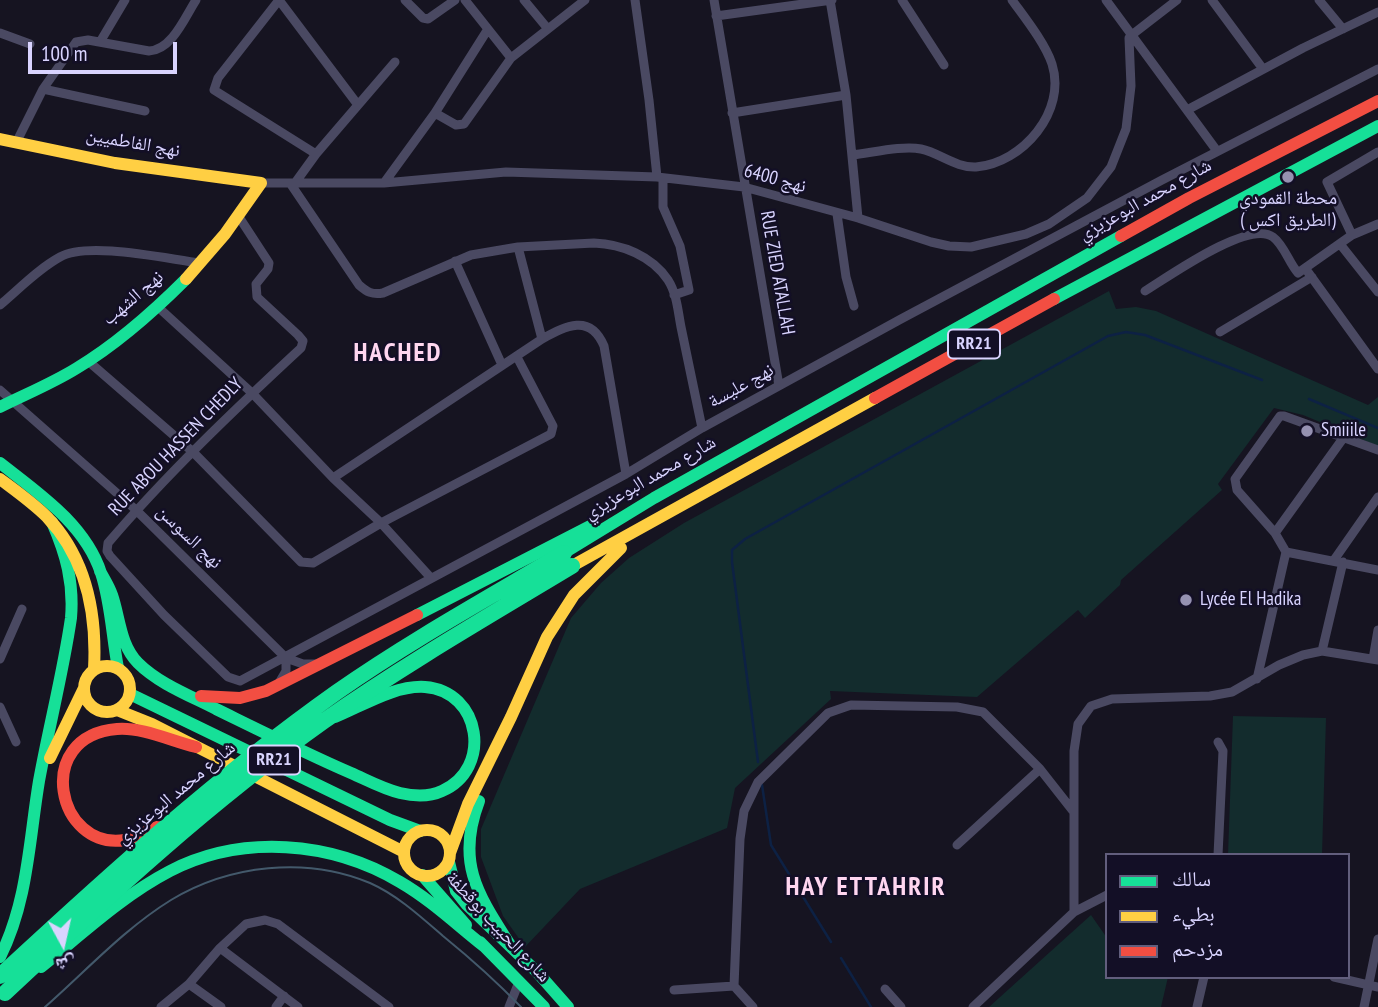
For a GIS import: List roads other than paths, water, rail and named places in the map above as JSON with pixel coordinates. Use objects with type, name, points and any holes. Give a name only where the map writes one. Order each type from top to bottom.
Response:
[{"type":"main road","name":"شارع محمد البوعزيزي","points":[[2,996],[95,908],[195,822],[323,722],[568,559],[654,498],[1189,198],[1378,101]]},
{"type":"main road","name":"شارع محمد البوعزيزي","points":[[0,976],[86,895],[253,756],[348,685],[423,637],[568,559],[662,518],[1126,259],[1378,126]]},
{"type":"main road","name":"نهج الفاطميين","points":[[8,141],[115,163],[261,183]]},
{"type":"main road","name":"نهج الشهب","points":[[4,399],[88,361],[159,308],[239,217],[261,183]]},
{"type":"main road","points":[[0,463],[38,494],[83,538],[112,594],[126,647],[141,666],[188,694],[305,753],[375,784],[408,795],[427,795],[444,790],[470,762],[476,746],[473,727],[466,712],[455,699],[425,687],[400,691],[323,722]]},
{"type":"main road","points":[[0,478],[52,522],[76,555],[87,579],[95,628],[94,669]]},
{"type":"main road","points":[[188,694],[230,700],[254,696],[277,687],[551,545],[624,509],[654,498]]},
{"type":"main road","points":[[420,831],[408,839],[404,852],[409,867],[422,875],[441,872],[450,857],[457,826],[513,713],[539,650],[566,604],[594,570],[662,518]]},
{"type":"main road","points":[[0,957],[12,937],[23,889],[39,782],[67,644],[72,589],[64,549],[52,522]]},
{"type":"main road","points":[[100,571],[118,668],[128,679],[130,694],[123,706],[117,710]]},
{"type":"main road","points":[[39,782],[89,674],[94,669],[106,666],[118,668]]},
{"type":"main road","points":[[84,688],[88,703],[94,708],[101,711],[117,710],[138,716],[349,821],[404,852]]},
{"type":"main road","points":[[130,694],[390,820],[420,831],[435,831],[441,834],[449,846],[450,857]]},
{"type":"main road","points":[[185,811],[146,835],[123,842],[104,840],[85,831],[74,821],[65,806],[61,790],[63,768],[71,750],[81,740],[97,732],[116,728],[136,730],[165,741],[196,747]]},
{"type":"main road","points":[[496,749],[473,819],[468,845],[478,889],[512,948]]},
{"type":"main road","points":[[2,996],[140,889],[195,859],[226,850],[276,847],[320,851],[355,860],[401,883],[485,947]]},
{"type":"main road","name":"شارع الحبيب بوقطفة","points":[[450,857],[456,891],[467,905],[568,1007]]},
{"type":"main road","name":"شارع الحبيب بوقطفة","points":[[422,875],[485,947],[544,1007]]},
{"type":"street","points":[[100,42],[125,0]]},
{"type":"street","points":[[8,141],[76,42],[88,40],[149,51],[159,50],[167,43],[196,0]]},
{"type":"street","points":[[316,154],[214,90],[218,78],[279,0],[358,105]]},
{"type":"street","points":[[405,0],[423,18],[428,19],[455,0]]},
{"type":"street","points":[[465,0],[511,58]]},
{"type":"street","points":[[524,0],[548,29]]},
{"type":"street","points":[[435,113],[456,125],[464,124],[482,95],[511,58],[585,0]]},
{"type":"street","points":[[635,0],[663,207],[680,246],[689,289],[674,295]]},
{"type":"street","name":"RUE ZIED ATALLAH","points":[[714,0],[779,386]]},
{"type":"street","points":[[716,16],[831,0],[846,95],[858,218]]},
{"type":"street","points":[[902,0],[944,65]]},
{"type":"street","points":[[852,155],[914,148],[973,167],[1010,156],[1030,141],[1047,118],[1053,94],[1052,63],[1012,0]]},
{"type":"street","points":[[1106,0],[1217,151]]},
{"type":"street","points":[[1133,34],[1177,0]]},
{"type":"street","points":[[1212,0],[1263,69]]},
{"type":"street","points":[[1319,0],[1343,29]]},
{"type":"street","points":[[1187,110],[1378,12]]},
{"type":"street","points":[[384,183],[435,113],[488,29]]},
{"type":"street","points":[[0,33],[30,44]]},
{"type":"street","name":"نهج 6400","points":[[261,183],[384,183],[506,172],[660,177],[744,187],[858,218],[931,242],[959,247],[1002,241],[1048,224],[1087,198],[1111,167],[1126,129],[1131,86],[1129,38],[1133,34]]},
{"type":"street","points":[[395,62],[293,183],[366,292],[374,295],[383,293],[455,261],[489,251],[594,243],[611,243],[626,247],[654,264],[667,278],[674,295],[702,428]]},
{"type":"street","name":"نهج عليسة","points":[[286,657],[626,474],[702,428],[1056,236],[1378,69]]},
{"type":"street","points":[[43,89],[145,111]]},
{"type":"street","points":[[732,113],[846,95]]},
{"type":"street","points":[[1352,235],[1326,182],[1378,152]]},
{"type":"street","points":[[837,214],[846,277],[854,306]]},
{"type":"street","name":"RUE ABOU HASSEN CHEDLY","points":[[239,217],[269,263],[268,269],[256,284],[257,297],[303,341],[301,348],[252,393],[136,510],[108,543],[107,551],[182,633],[233,681],[249,679],[286,657]]},
{"type":"street","points":[[1048,224],[1056,236]]},
{"type":"street","points":[[1145,291],[1244,235],[1253,233],[1272,237],[1296,273],[1352,235],[1378,224]]},
{"type":"street","points":[[1340,244],[1378,292]]},
{"type":"street","points":[[518,247],[542,339]]},
{"type":"street","points":[[0,305],[50,262],[74,251],[104,251],[200,263]]},
{"type":"street","points":[[455,261],[502,365]]},
{"type":"street","points":[[1305,268],[1378,369]]},
{"type":"street","points":[[1220,332],[1312,277]]},
{"type":"street","points":[[159,308],[252,393],[333,478],[381,523],[430,578]]},
{"type":"street","points":[[333,478],[542,339],[578,324],[586,326],[600,337],[608,365],[626,474]]},
{"type":"street","points":[[88,361],[193,452],[301,562],[313,563],[381,523],[551,434],[553,426],[517,357]]},
{"type":"street","name":"نهج السوسن","points":[[4,399],[136,510],[286,657]]},
{"type":"street","points":[[1257,679],[1286,552],[1275,533],[1237,490],[1235,479],[1277,419],[1284,416],[1378,450]]},
{"type":"street","points":[[1275,533],[1344,437]]},
{"type":"street","points":[[1322,651],[1338,561],[1378,497]]},
{"type":"street","points":[[1286,552],[1378,570]]},
{"type":"street","points":[[0,659],[22,609]]},
{"type":"street","points":[[1074,912],[1074,751],[1078,724],[1091,706],[1112,699],[1210,696],[1232,692],[1279,665],[1322,651],[1375,659],[1378,630]]},
{"type":"street","points":[[277,687],[285,671],[286,657],[303,664],[319,664]]},
{"type":"street","points":[[753,1007],[734,986],[744,811],[758,782],[828,713],[851,705],[972,709],[983,712],[1040,769],[1073,811]]},
{"type":"street","points":[[0,707],[16,742]]},
{"type":"street","points":[[1218,853],[1223,751],[1219,742]]},
{"type":"street","points":[[957,845],[1040,769]]},
{"type":"street","points":[[973,1007],[1074,912],[1105,896]]},
{"type":"street","points":[[162,1007],[246,925],[265,920],[278,924],[389,1007]]},
{"type":"street","points":[[1364,1007],[1373,986],[1378,940]]},
{"type":"street","points":[[220,948],[298,1007]]},
{"type":"street","points":[[1197,1007],[1204,979]]},
{"type":"street","points":[[1343,979],[1373,986]]},
{"type":"street","points":[[509,1007],[519,982]]},
{"type":"street","points":[[188,984],[220,1007]]},
{"type":"street","points":[[674,990],[734,986]]},
{"type":"street","points":[[885,989],[901,1007]]},
{"type":"street","points":[[276,1007],[284,996]]},
{"type":"waterway","points":[[758,762],[732,562],[732,550],[745,539],[1108,336],[1126,332],[1145,335],[1262,380]]},
{"type":"waterway","points":[[1309,399],[1378,428]]},
{"type":"waterway","points":[[762,785],[771,845],[831,942]]},
{"type":"waterway","points":[[841,958],[871,1007]]},
{"type":"tram line","points":[[45,1007],[121,937],[171,900],[194,888],[243,872],[294,867],[345,875],[370,883],[390,894],[463,953],[521,1007]]},
{"type":"place","name":"محطة القمودي ( الطريق اكس)","points":[[1288,177]]},
{"type":"place","name":"Smiiile","points":[[1307,431]]},
{"type":"place","name":"Lycée El Hadika","points":[[1186,600]]},
{"type":"district","name":"HACHED","points":[[398,354]]},
{"type":"district","name":"HAY ETTAHRIR","points":[[866,888]]}]
